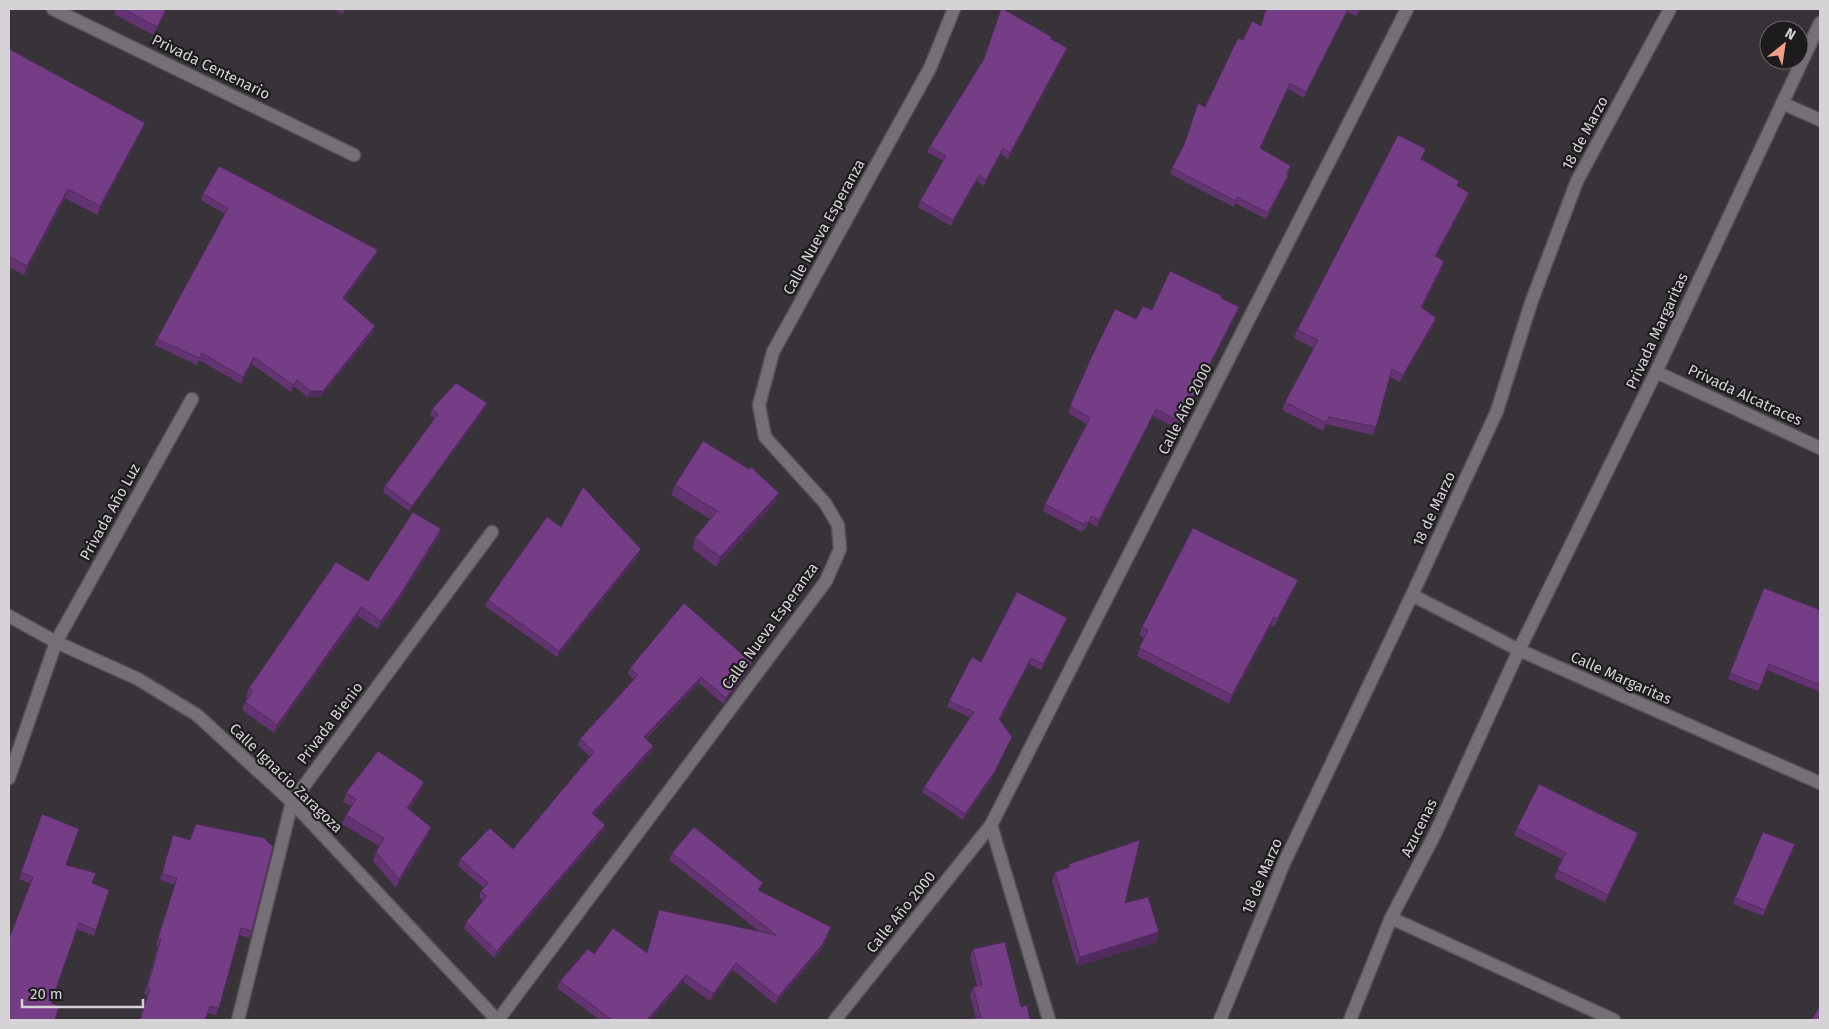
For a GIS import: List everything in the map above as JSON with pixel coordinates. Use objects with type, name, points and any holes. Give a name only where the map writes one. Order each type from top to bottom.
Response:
[{"type":"street","name":"Privada Centenario","points":[[53,9],[354,155]]},
{"type":"street","name":"Calle Nueva Esperanza","points":[[497,1020],[826,581],[837,557],[840,550],[838,525],[825,503],[765,437],[759,405],[773,352],[930,68],[954,9]]},
{"type":"street","name":"Calle Año 2000","points":[[835,1020],[991,825],[1407,9]]},
{"type":"street","name":"18 de Marzo","points":[[1220,1020],[1284,863],[1412,595],[1496,411],[1531,303],[1577,181],[1670,9]]},
{"type":"street","name":"Privada Margaritas","points":[[1520,650],[1656,372],[1820,23]]},
{"type":"street","points":[[1782,103],[1820,120]]},
{"type":"street","name":"Privada Alcatraces","points":[[1656,372],[1820,448]]},
{"type":"street","name":"Privada Año Luz","points":[[9,778],[56,642],[192,399]]},
{"type":"street","name":"Privada Bienio","points":[[238,1020],[292,802],[492,532]]},
{"type":"street","name":"Calle Margaritas","points":[[1412,595],[1520,650],[1820,784]]},
{"type":"street","name":"Calle Ignacio Zaragoza","points":[[9,616],[56,642],[138,679],[197,715],[292,802],[497,1020]]},
{"type":"street","name":"Azucenas","points":[[1350,1020],[1391,918],[1435,834],[1520,650]]},
{"type":"street","points":[[991,825],[1049,1020]]},
{"type":"street","points":[[1391,918],[1614,1020]]},
{"type":"building","points":[[124,9],[166,9],[157,27]]},
{"type":"building","points":[[1001,9],[1052,37],[1051,39],[1067,48],[1010,153],[1003,148],[986,180],[979,175],[953,220],[920,201],[946,156],[930,146],[984,59]]},
{"type":"building","points":[[1266,9],[1348,9],[1306,92],[1290,83],[1260,148],[1291,166],[1286,174],[1288,176],[1268,213],[1237,197],[1236,201],[1172,168],[1184,145],[1198,103],[1205,107],[1238,38],[1243,40],[1252,21],[1261,26]]},
{"type":"building","points":[[9,49],[145,123],[100,206],[68,189],[27,266],[9,256]]},
{"type":"building","points":[[1398,135],[1426,149],[1421,159],[1459,181],[1457,186],[1469,193],[1435,256],[1444,261],[1421,307],[1436,318],[1403,375],[1392,369],[1376,427],[1329,417],[1326,423],[1285,402],[1318,340],[1297,330]]},
{"type":"building","points":[[219,166],[378,250],[343,298],[375,326],[323,391],[310,391],[297,380],[293,385],[254,357],[243,377],[202,353],[199,358],[157,339],[228,208],[203,194]]},
{"type":"building","points":[[1170,271],[1222,296],[1221,298],[1239,307],[1182,418],[1177,415],[1174,419],[1156,409],[1099,520],[1091,516],[1085,525],[1045,504],[1090,418],[1070,406],[1115,309],[1136,319],[1143,306],[1152,310]]},
{"type":"building","points":[[456,383],[487,403],[412,506],[385,486],[438,414],[432,409]]},
{"type":"building","points":[[703,441],[749,469],[751,467],[779,493],[720,557],[695,538],[717,511],[675,485]]},
{"type":"building","points":[[583,487],[641,549],[559,651],[488,600],[547,517],[561,527]]},
{"type":"building","points":[[413,512],[441,529],[400,595],[381,621],[361,607],[277,725],[245,702],[253,691],[249,688],[336,562],[368,581]]},
{"type":"building","points":[[1193,528],[1298,580],[1277,619],[1274,617],[1232,695],[1139,648],[1148,630],[1142,627]]},
{"type":"building","points":[[1764,588],[1820,610],[1820,685],[1769,664],[1761,685],[1730,673]]},
{"type":"building","points":[[1017,592],[1067,618],[1043,664],[1031,658],[999,719],[1012,737],[995,771],[965,814],[924,787],[974,712],[949,701],[972,657],[981,662]]},
{"type":"building","points":[[684,603],[752,663],[726,698],[701,677],[644,737],[653,746],[592,813],[605,825],[497,951],[466,922],[487,896],[481,891],[488,883],[460,859],[490,828],[513,849],[594,752],[580,739],[638,675],[630,668]]},
{"type":"building","points":[[378,751],[424,782],[407,808],[431,827],[399,879],[376,852],[384,838],[346,815],[356,799],[346,793]]},
{"type":"building","points":[[1539,784],[1638,833],[1608,895],[1557,870],[1566,853],[1517,828]]},
{"type":"building","points":[[42,814],[79,829],[66,865],[96,873],[92,883],[109,890],[96,930],[79,923],[51,1003],[59,1006],[55,1020],[9,1020],[9,939],[33,877],[21,872]]},
{"type":"building","points":[[196,824],[264,838],[273,847],[252,931],[241,928],[219,1008],[210,1006],[205,1020],[140,1020],[150,989],[147,988],[161,939],[158,938],[177,878],[162,874],[173,835],[190,840]]},
{"type":"building","points":[[694,827],[763,883],[758,890],[831,927],[822,945],[778,997],[736,963],[713,994],[686,975],[647,1020],[612,1020],[560,981],[588,949],[594,954],[613,928],[647,953],[659,910],[776,935],[672,853]]},
{"type":"building","points":[[1763,832],[1795,844],[1765,910],[1735,898]]},
{"type":"building","points":[[1140,840],[1125,903],[1148,897],[1159,932],[1080,957],[1055,872],[1070,867],[1069,864]]},
{"type":"building","points":[[1005,942],[1021,1007],[1027,1005],[1030,1020],[966,1020],[981,1017],[973,987],[982,985],[973,949]]},
{"type":"building","points":[[1820,1005],[1820,1020],[1812,1020]]}]
